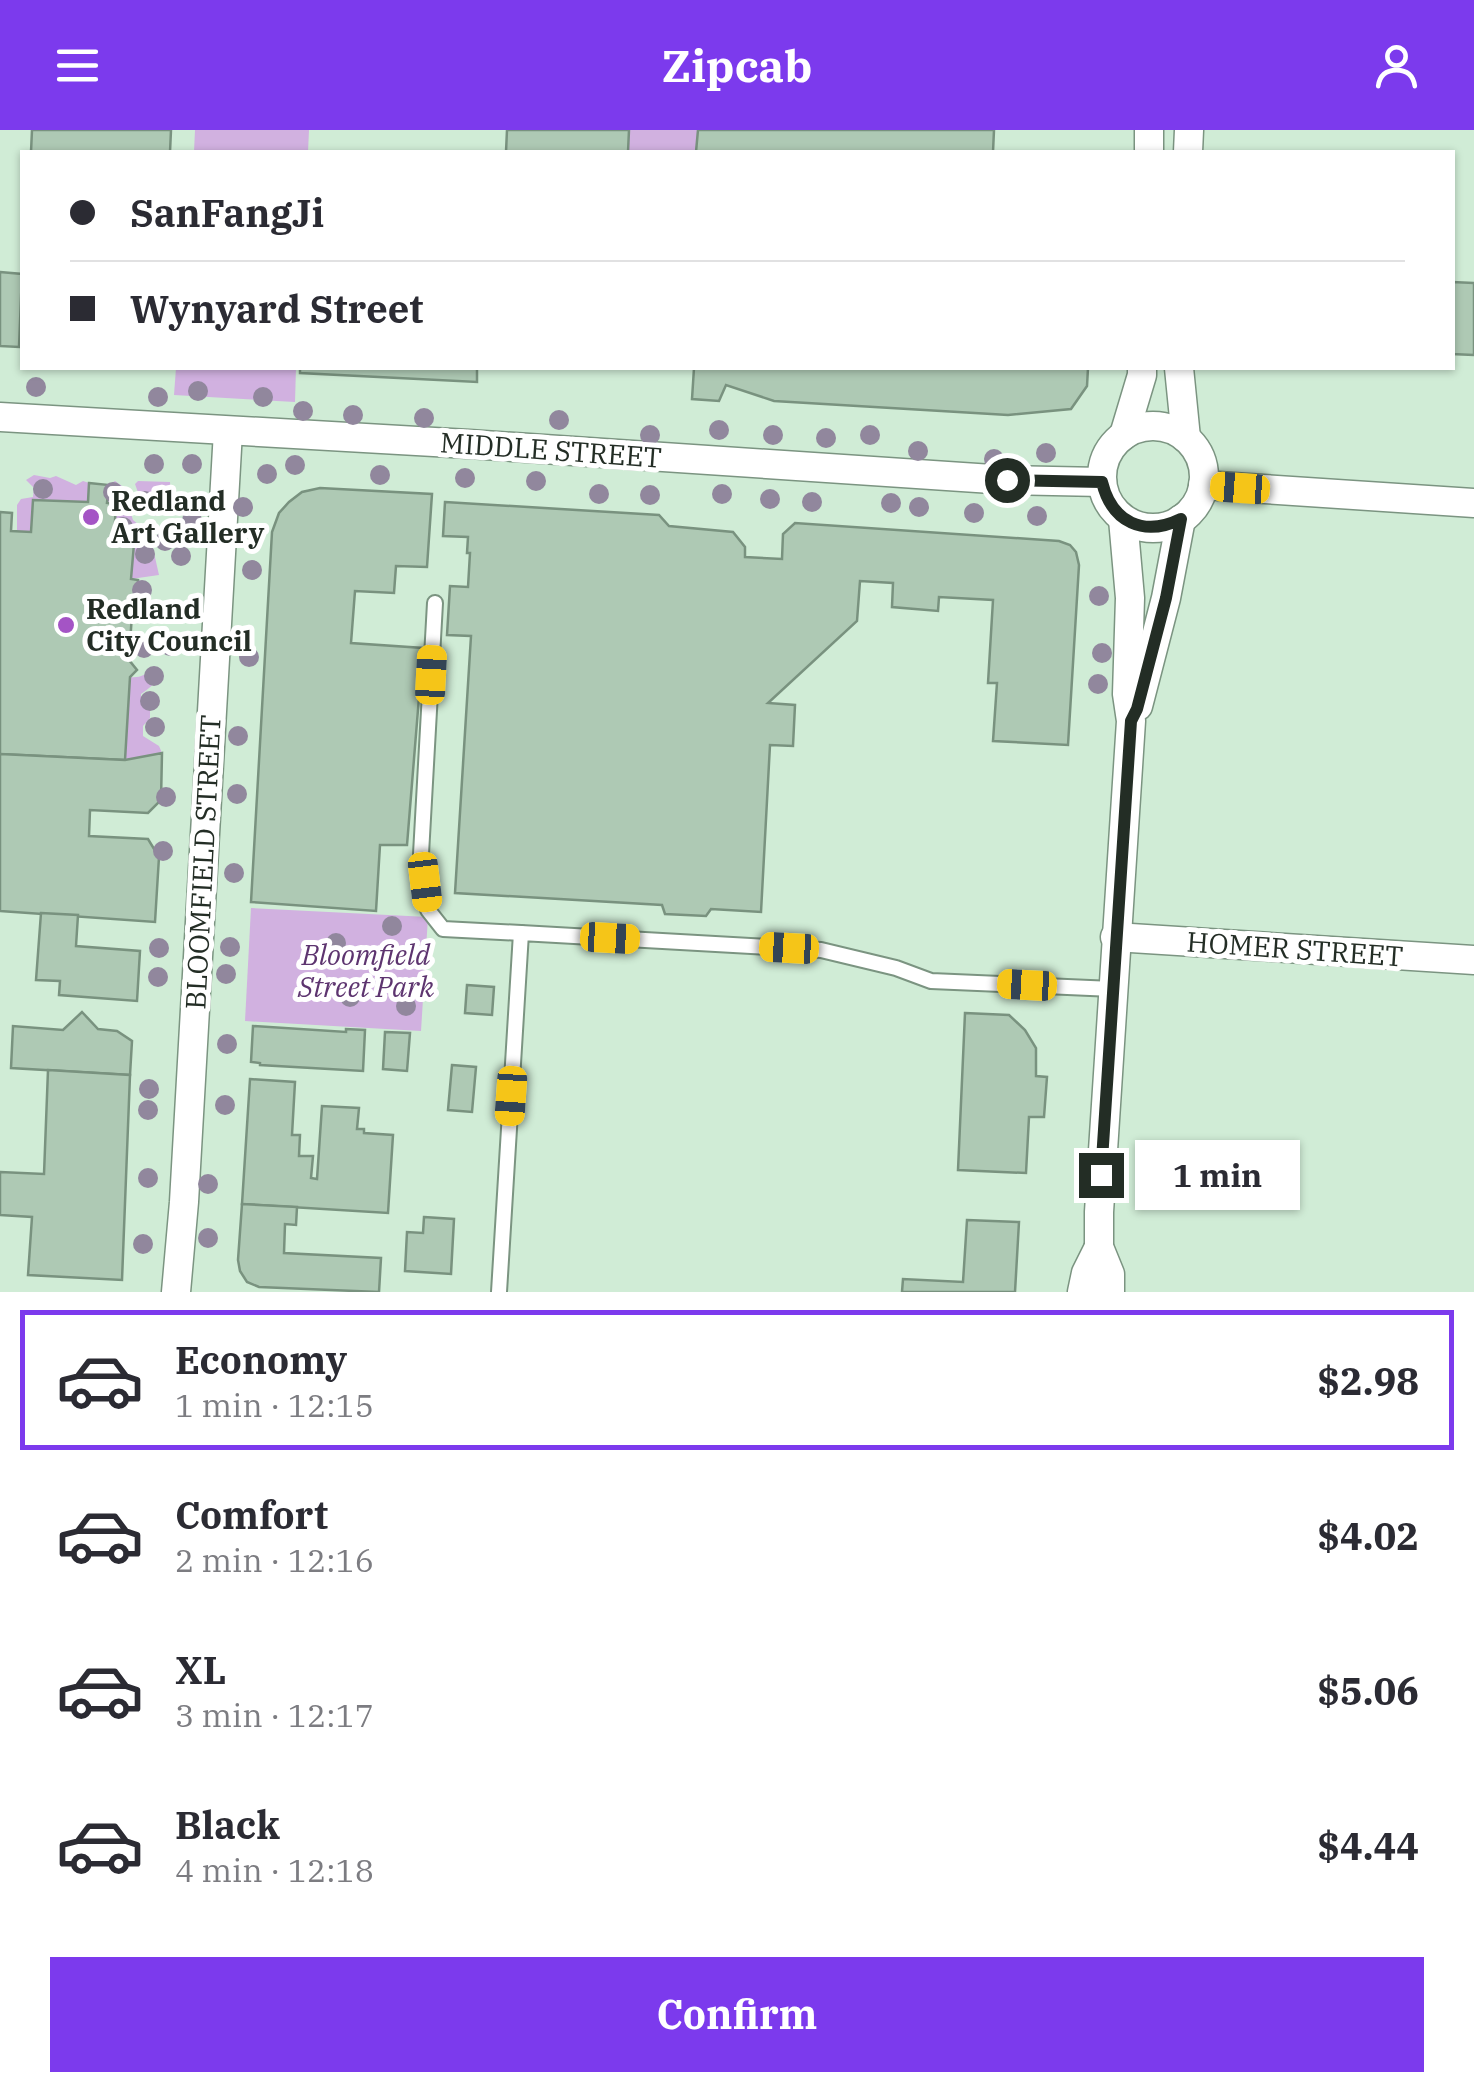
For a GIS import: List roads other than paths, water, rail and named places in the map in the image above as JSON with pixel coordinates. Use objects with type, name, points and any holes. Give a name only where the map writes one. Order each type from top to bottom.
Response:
[{"type":"street","points":[[1124,435],[1142,370]]},
{"type":"street","points":[[1179,370],[1186,438]]},
{"type":"street","name":"MIDDLE STREET","points":[[0,418],[1007,480],[1102,482]]},
{"type":"street","points":[[1155,426],[1186,438],[1197,451],[1203,485],[1192,510],[1181,519],[1152,528],[1123,519],[1113,508],[1105,496],[1102,469],[1106,456],[1124,435],[1155,426]]},
{"type":"street","name":"BLOOMFIELD STREET","points":[[176,1292],[228,431]]},
{"type":"street","points":[[1203,485],[1474,503]]},
{"type":"street","points":[[1110,1292],[1110,1274],[1099,1246],[1099,1212],[1131,721],[1127,694],[1130,598],[1123,519]]},
{"type":"street","points":[[1131,721],[1166,598],[1181,519]]},
{"type":"street","name":"HOMER STREET","points":[[1116,937],[1474,960]]},
{"type":"street","points":[[1082,1292],[1099,1246]]},
{"type":"lane","points":[[435,603],[421,854],[428,910],[443,928],[821,950],[932,980],[1113,989]]},
{"type":"lane","points":[[500,1292],[521,933]]},
{"type":"place","name":"Redland Art Gallery","points":[[91,517]]},
{"type":"place","name":"Redland City Council","points":[[66,625]]},
{"type":"park label","name":"Bloomfield Street Park","points":[[366,971]]}]
